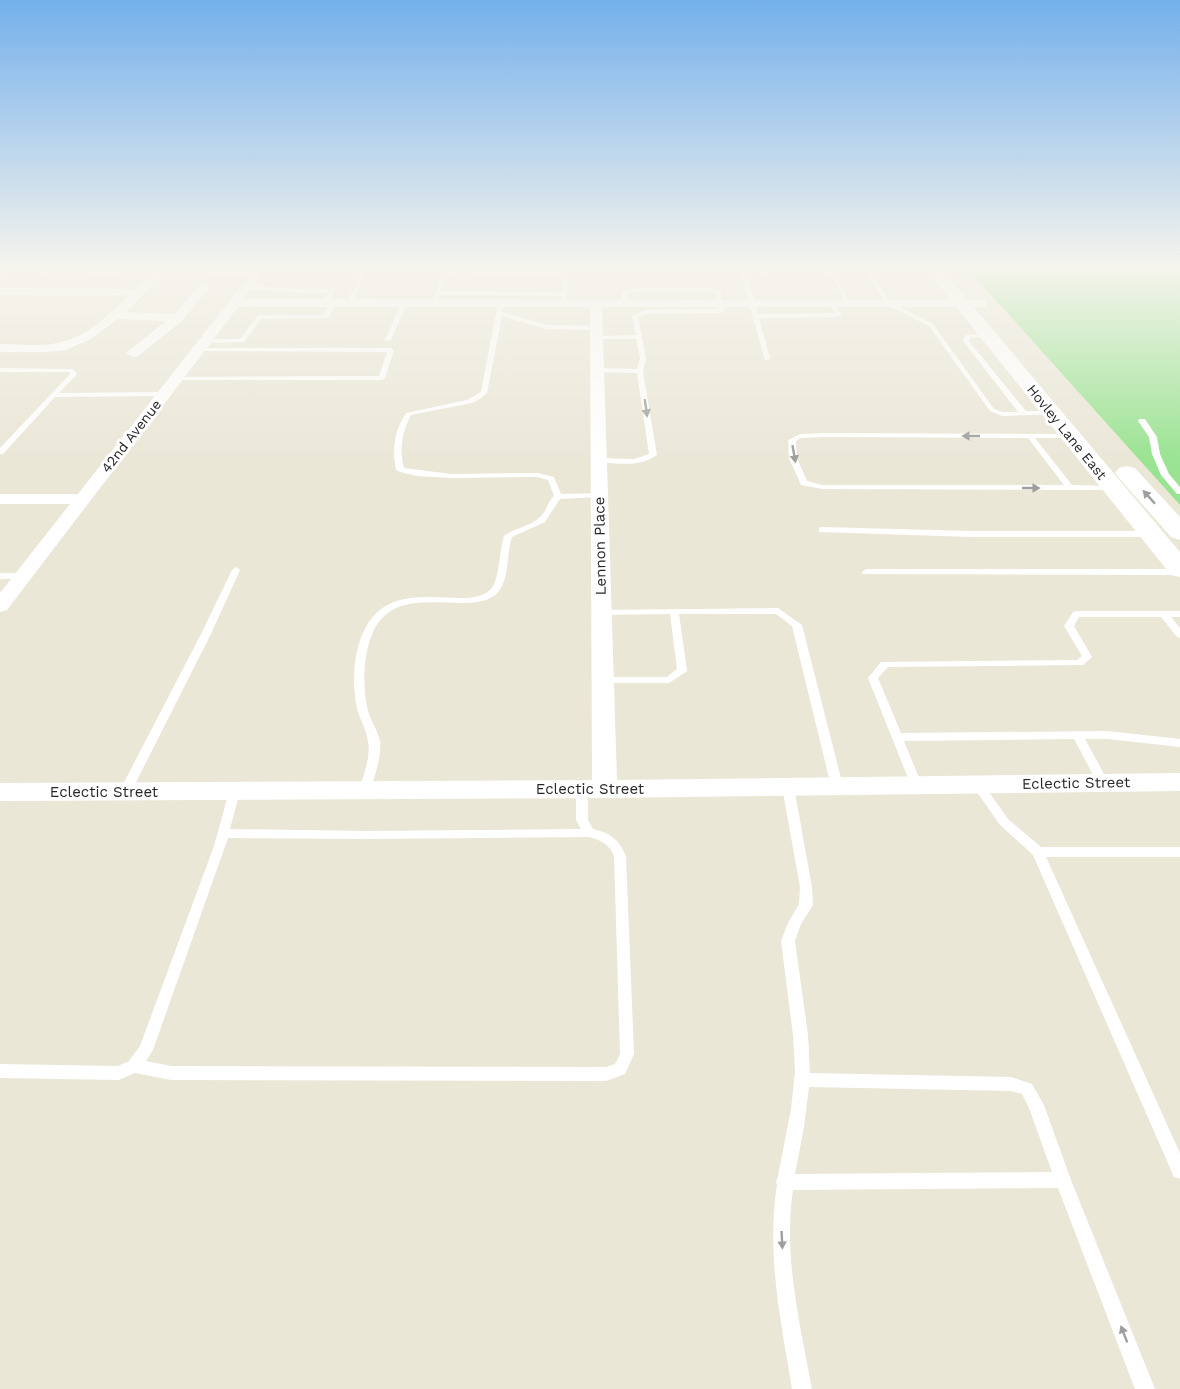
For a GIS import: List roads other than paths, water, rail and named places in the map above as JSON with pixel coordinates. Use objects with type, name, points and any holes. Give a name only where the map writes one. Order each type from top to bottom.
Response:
[{"type":"street","points":[[0,348],[64,346],[90,332]]},
{"type":"street","points":[[132,353],[160,332]]},
{"type":"street","name":"42nd Avenue","points":[[0,606],[212,332]]},
{"type":"street","name":"Lennon Place","points":[[593,789],[603,680],[596,332]]},
{"type":"street","name":"Hovley Lane East","points":[[986,332],[1180,571]]},
{"type":"street","name":"Hovley Lane East","points":[[999,332],[1180,532]]},
{"type":"street","points":[[1052,414],[1069,419],[1119,462]]},
{"type":"street","points":[[0,499],[83,499]]},
{"type":"street","name":"Eclectic Street","points":[[0,792],[365,791],[1180,782]]},
{"type":"lane","points":[[202,345],[242,341],[249,332]]},
{"type":"lane","points":[[388,340],[392,332]]},
{"type":"lane","points":[[496,332],[484,393],[470,401],[428,407],[408,414],[403,423],[397,447],[396,454],[400,470],[450,475],[538,475],[551,478],[558,497]]},
{"type":"lane","points":[[596,332],[639,337]]},
{"type":"lane","points":[[599,460],[630,461],[646,459],[653,455],[640,372],[643,358],[638,332]]},
{"type":"lane","points":[[760,332],[767,359]]},
{"type":"lane","points":[[936,332],[992,410],[1002,414],[1052,414]]},
{"type":"lane","points":[[988,335],[968,336],[966,341],[1024,414]]},
{"type":"lane","points":[[176,379],[382,378],[391,350],[202,345]]},
{"type":"lane","points":[[0,370],[71,370],[74,374],[0,452]]},
{"type":"lane","points":[[597,370],[640,372]]},
{"type":"lane","points":[[53,395],[164,394]]},
{"type":"lane","points":[[1142,421],[1153,437],[1156,454],[1165,474],[1180,492]]},
{"type":"lane","points":[[1071,436],[825,435],[800,436],[792,440],[793,458],[804,483],[822,487],[1113,488]]},
{"type":"lane","points":[[1030,436],[1069,488]]},
{"type":"lane","points":[[365,791],[374,742],[363,711],[360,668],[370,626],[382,612],[398,604],[416,600],[481,598],[491,594],[498,586],[508,536],[534,526],[547,518],[554,499],[558,497],[600,495]]},
{"type":"lane","points":[[822,530],[972,534],[1152,534]]},
{"type":"lane","points":[[125,792],[236,570]]},
{"type":"lane","points":[[866,572],[1180,571]]},
{"type":"lane","points":[[0,576],[23,576]]},
{"type":"lane","points":[[602,612],[778,611],[797,625],[837,786]]},
{"type":"lane","points":[[603,680],[669,680],[682,670],[674,612]]},
{"type":"lane","points":[[916,785],[873,678],[885,664],[1079,663],[1087,657],[1069,626],[1076,614],[1180,614]]},
{"type":"lane","points":[[1164,614],[1180,635]]},
{"type":"lane","points":[[1077,735],[1103,783]]},
{"type":"lane","points":[[896,737],[1107,735],[1180,743]]},
{"type":"lane","points":[[978,785],[1004,822],[1038,852],[1180,1171]]},
{"type":"lane","points":[[788,787],[806,887],[806,905],[788,941],[803,1057],[802,1080],[784,1182],[781,1234],[785,1285],[802,1389]]},
{"type":"lane","points":[[589,833],[582,820],[593,789]]},
{"type":"lane","points":[[0,1071],[119,1073],[134,1066],[146,1050],[224,833],[234,791]]},
{"type":"lane","points":[[134,1066],[171,1073],[606,1074],[620,1069],[627,1054],[620,856],[615,844],[606,836],[589,833],[376,835],[224,833]]},
{"type":"lane","points":[[1038,852],[1180,852]]},
{"type":"lane","points":[[802,1080],[1011,1084],[1027,1089],[1036,1105],[1145,1389]]},
{"type":"lane","points":[[784,1182],[1063,1180]]}]
